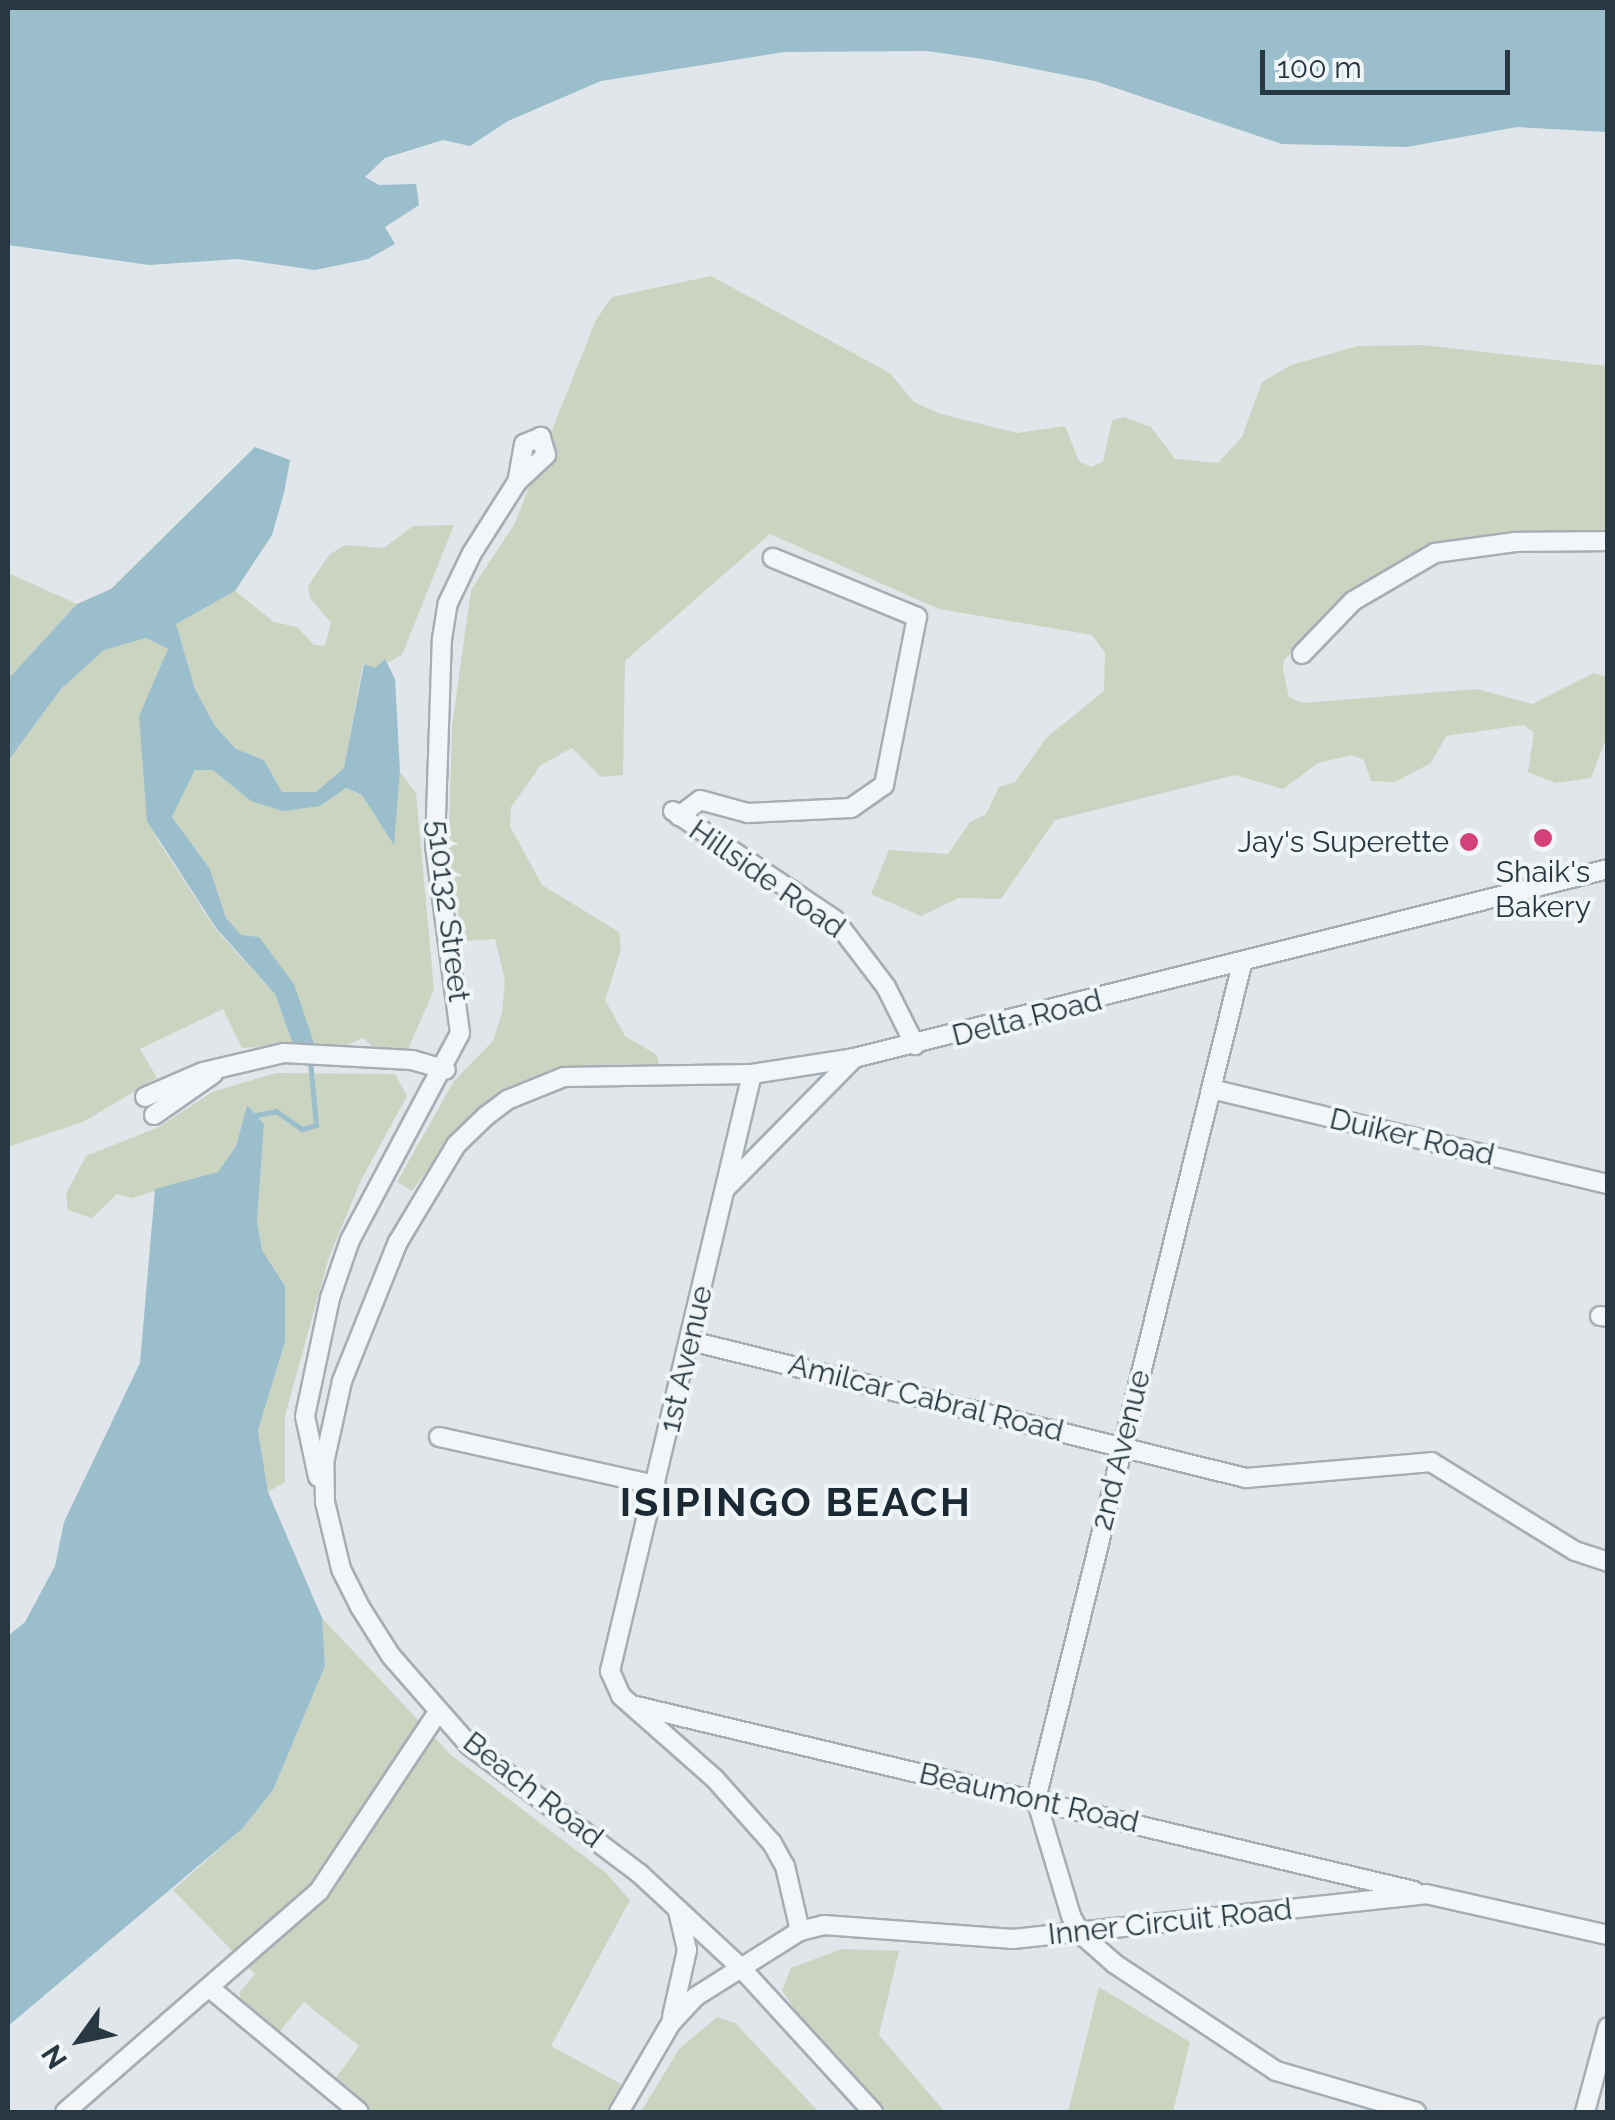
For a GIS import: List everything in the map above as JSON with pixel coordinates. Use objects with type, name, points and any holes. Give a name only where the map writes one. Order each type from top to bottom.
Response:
[{"type":"street","name":"510132 Street","points":[[325,1502],[305,1416],[330,1298],[350,1240],[458,1044],[461,1005],[435,846],[442,638],[455,589],[517,482]]},
{"type":"street","points":[[1302,654],[1353,600],[1435,554],[1514,542],[1608,541]]},
{"type":"street","name":"Hillside Road","points":[[773,558],[917,617],[884,785],[851,808],[748,813],[700,800],[674,812],[835,920],[886,987],[915,1046]]},
{"type":"street","name":"Delta Road","points":[[456,1145],[507,1100],[564,1077],[752,1074],[915,1046],[1608,869]]},
{"type":"street","name":"2nd Avenue","points":[[1036,1799],[1121,1446],[1216,1090],[1242,964]]},
{"type":"street","points":[[145,1098],[284,1054],[412,1060],[446,1070]]},
{"type":"street","points":[[727,1187],[854,1058]]},
{"type":"street","points":[[154,1115],[213,1074]]},
{"type":"street","name":"1st Avenue","points":[[752,1074],[611,1664],[612,1680],[631,1705],[728,1790],[772,1842],[785,1866],[800,1931]]},
{"type":"street","name":"Duiker Road","points":[[1216,1090],[1608,1184]]},
{"type":"street","name":"Beach Road","points":[[456,1145],[398,1242],[347,1366],[324,1463],[325,1502],[341,1569],[360,1607],[438,1712],[470,1745],[640,1874],[739,1966],[872,2112]]},
{"type":"street","name":"Amilcar Cabral Road","points":[[691,1340],[1271,1480],[1414,1458],[1431,1462],[1563,1544],[1608,1562]]},
{"type":"street","points":[[439,1436],[656,1485]]},
{"type":"street","name":"Beaumont Road","points":[[631,1705],[1426,1894]]},
{"type":"street","points":[[65,2112],[211,1989],[336,1872],[438,1712]]},
{"type":"street","points":[[1036,1799],[1080,1934],[1276,2071],[1395,2110],[1416,2112]]},
{"type":"street","name":"Inner Circuit Road","points":[[671,2023],[739,1966],[800,1931],[854,1923],[1007,1939],[1426,1894],[1608,1936]]},
{"type":"street","points":[[618,2112],[671,2023],[686,1950],[678,1910]]},
{"type":"street","points":[[211,1989],[359,2112]]},
{"type":"street","points":[[1585,2112],[1608,2026]]},
{"type":"green space","points":[[711,276],[890,373],[914,402],[941,414],[1017,433],[1065,426],[1079,461],[1091,467],[1103,462],[1112,420],[1124,417],[1151,427],[1175,459],[1218,463],[1242,437],[1262,382],[1291,365],[1358,346],[1422,345],[1607,366],[1607,534],[1467,539],[1412,556],[1345,599],[1284,660],[1283,669],[1289,697],[1303,703],[1477,689],[1533,704],[1593,673],[1607,677],[1607,736],[1591,778],[1556,783],[1528,772],[1534,732],[1523,725],[1446,736],[1431,763],[1395,782],[1371,781],[1364,760],[1352,755],[1318,763],[1283,789],[1235,775],[1055,820],[1001,899],[959,898],[921,916],[871,894],[889,850],[948,854],[970,822],[986,814],[999,787],[1015,782],[1046,738],[1104,691],[1105,653],[1092,635],[939,609],[770,534],[625,661],[623,775],[601,777],[572,748],[541,765],[511,807],[510,826],[542,885],[619,932],[621,950],[605,1000],[625,1036],[657,1055],[659,1066],[563,1069],[505,1091],[458,1128],[412,1191],[397,1182],[454,1081],[493,1041],[502,1013],[505,980],[495,939],[464,941],[448,865],[452,726],[471,590],[514,525],[596,320],[612,297]]},
{"type":"green space","points":[[454,525],[402,655],[375,669],[363,664],[344,769],[316,792],[282,792],[264,760],[236,749],[215,726],[195,689],[176,624],[235,591],[274,622],[297,627],[314,645],[325,646],[331,623],[310,598],[308,586],[330,554],[346,545],[384,548],[413,526]]},
{"type":"green space","points":[[8,573],[77,604],[8,679]]},
{"type":"green space","points":[[146,638],[168,649],[157,839],[216,930],[275,994],[293,1044],[242,1048],[223,1009],[140,1049],[157,1078],[83,1122],[8,1147],[8,761],[61,689],[104,649]]},
{"type":"green space","points":[[195,770],[214,770],[251,801],[320,806],[345,788],[362,795],[394,842],[400,772],[416,793],[434,990],[406,1054],[381,1053],[363,1038],[336,1050],[314,1043],[305,1018],[226,918],[210,869],[172,817]]},
{"type":"green space","points":[[276,1073],[395,1074],[407,1096],[361,1180],[328,1260],[285,1416],[285,1482],[268,1492],[258,1430],[285,1342],[285,1286],[262,1250],[257,1222],[264,1124],[247,1105],[236,1146],[218,1172],[132,1198],[117,1194],[92,1218],[68,1210],[66,1194],[86,1156],[159,1127],[212,1092]]},
{"type":"green space","points":[[322,1618],[451,1755],[606,1873],[630,1900],[551,2046],[621,2084],[606,2112],[373,2112],[332,2083],[359,2046],[304,2002],[275,2037],[241,2006],[240,1992],[255,1974],[173,1890],[242,1829],[273,1790],[325,1666]]},
{"type":"green space","points":[[842,1949],[899,1951],[879,2035],[945,2112],[887,2112],[801,2020],[782,1990],[791,1968]]},
{"type":"green space","points":[[1099,1987],[1190,2042],[1173,2112],[1068,2112]]},
{"type":"green space","points":[[717,2017],[735,2023],[819,2112],[641,2112],[679,2049]]},
{"type":"water","points":[[8,8],[1607,8],[1607,132],[1517,127],[1407,147],[1282,144],[1095,81],[989,60],[927,51],[784,52],[601,81],[508,121],[470,146],[443,140],[385,158],[365,177],[379,185],[416,184],[419,205],[385,227],[395,244],[368,259],[315,270],[238,259],[149,265],[8,245]]},
{"type":"water","points":[[255,447],[290,460],[284,493],[272,535],[235,591],[176,624],[195,689],[215,726],[236,749],[264,760],[282,792],[316,792],[344,768],[364,664],[375,668],[385,659],[395,679],[400,772],[394,845],[362,795],[346,788],[320,806],[283,811],[251,801],[213,770],[195,770],[172,817],[210,869],[226,918],[241,935],[259,937],[294,984],[314,1043],[293,1044],[275,994],[216,928],[147,821],[139,716],[168,649],[146,638],[104,650],[61,689],[8,761],[8,679],[77,604],[111,589]]},
{"type":"water","points":[[247,1105],[264,1124],[257,1222],[262,1250],[285,1286],[285,1342],[258,1430],[268,1492],[322,1618],[325,1666],[273,1790],[242,1829],[8,2026],[8,1636],[25,1622],[55,1566],[64,1522],[140,1363],[155,1189],[218,1172],[236,1146]]},
{"type":"waterway","points":[[256,1115],[276,1111],[302,1129],[316,1125],[310,1060]]},
{"type":"place","name":"Shaik's Bakery","points":[[1543,838]]},
{"type":"place","name":"Jay's Superette","points":[[1469,842]]},
{"type":"district","name":"ISIPINGO BEACH","points":[[796,1502]]}]
